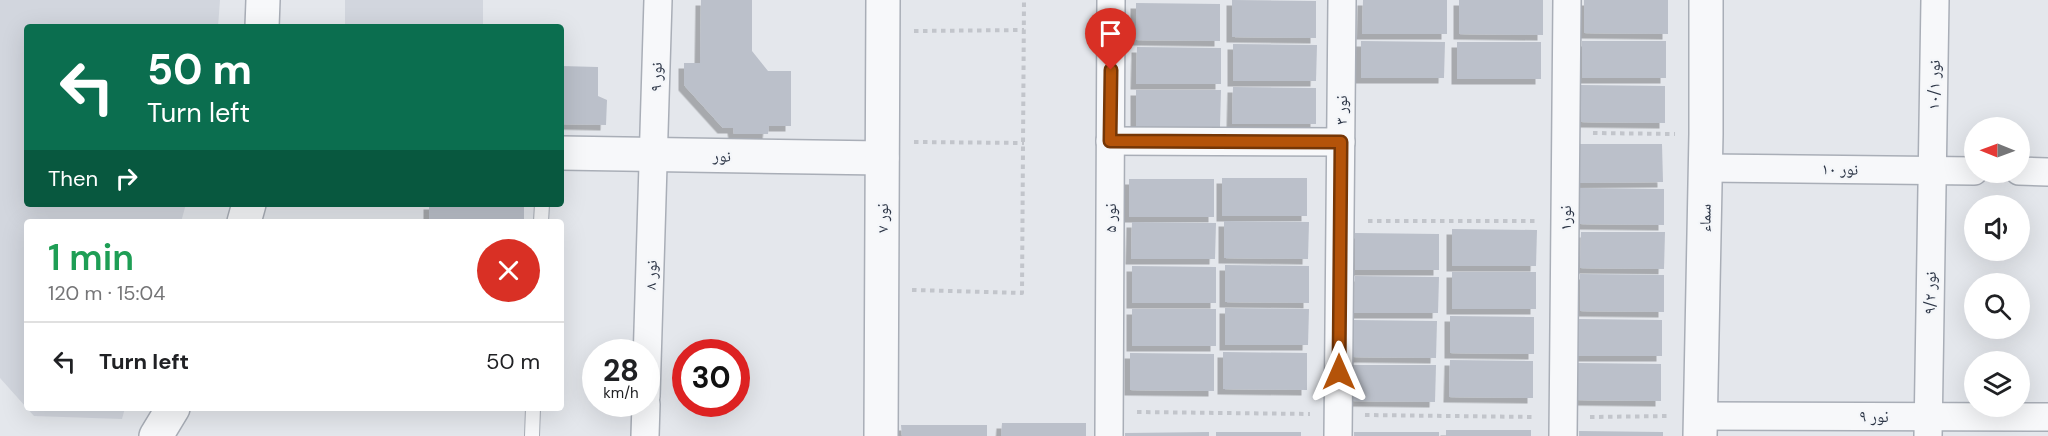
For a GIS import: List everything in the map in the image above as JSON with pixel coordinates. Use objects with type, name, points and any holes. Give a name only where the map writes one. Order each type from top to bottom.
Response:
[{"type":"street","points":[[262,24],[263,0]]},
{"type":"street","name":"نور ۹","points":[[655,155],[658,0]]},
{"type":"street","name":"نور ۵","points":[[1109,424],[1111,0]]},
{"type":"street","name":"نور ۳","points":[[1338,425],[1342,0]]},
{"type":"street","name":"نور۱","points":[[1563,427],[1567,0]]},
{"type":"street","name":"سماء","points":[[1700,426],[1706,168],[1706,0]]},
{"type":"street","name":"نور ۱۰/۱","points":[[1932,170],[1935,0]]},
{"type":"street","name":"نور ۷","points":[[880,436],[883,15]]},
{"type":"street","points":[[1110,141],[1341,142]]},
{"type":"street","name":"نور","points":[[564,153],[655,155],[883,150]]},
{"type":"street","name":"نور ۸","points":[[648,339],[655,155]]},
{"type":"street","name":"نور ۱۰","points":[[1706,168],[1964,171]]},
{"type":"street","name":"نور ۹/۲","points":[[1928,426],[1932,170]]},
{"type":"street","points":[[2030,171],[2048,172]]},
{"type":"street","points":[[156,436],[171,411]]},
{"type":"street","points":[[645,436],[646,417]]},
{"type":"street","name":"نور ۹","points":[[1700,426],[1928,426],[2048,417]]},
{"type":"lane","points":[[532,436],[534,411]]},
{"type":"path","points":[[882,290],[1022,293],[1024,0]]},
{"type":"path","points":[[883,15],[1024,30]]},
{"type":"path","points":[[1565,133],[1706,134]]},
{"type":"path","points":[[883,150],[1024,142]]},
{"type":"path","points":[[1340,222],[1565,221]]},
{"type":"path","points":[[1109,424],[1700,426]]},
{"type":"shaded area","points":[[0,0],[220,0],[218,24],[24,24],[24,207],[185,207],[182,219],[24,219],[24,405],[0,378]]},
{"type":"shaded area","points":[[345,0],[483,0],[483,24],[345,24]]},
{"type":"shaded area","points":[[30,411],[124,411],[122,419],[34,416]]},
{"type":"building","points":[[701,0],[752,0],[752,51],[768,71],[791,71],[791,126],[769,126],[768,134],[734,134],[733,128],[723,128],[684,85],[684,63],[700,63]]},
{"type":"building","points":[[1232,0],[1316,1],[1316,38],[1232,37]]},
{"type":"building","points":[[1363,0],[1447,0],[1447,34],[1362,34]]},
{"type":"building","points":[[1459,0],[1543,0],[1543,35],[1459,34]]},
{"type":"building","points":[[1584,0],[1668,0],[1668,34],[1584,33]]},
{"type":"building","points":[[1136,3],[1220,4],[1220,41],[1136,40]]},
{"type":"building","points":[[1361,41],[1445,42],[1444,78],[1361,78]]},
{"type":"building","points":[[1582,41],[1666,41],[1666,78],[1582,78]]},
{"type":"building","points":[[1457,42],[1541,42],[1541,79],[1457,79]]},
{"type":"building","points":[[1233,44],[1317,45],[1316,81],[1233,81]]},
{"type":"building","points":[[1137,47],[1221,48],[1221,84],[1136,84]]},
{"type":"building","points":[[564,66],[598,67],[598,96],[607,100],[606,125],[564,124]]},
{"type":"building","points":[[1581,85],[1665,86],[1665,123],[1581,122]]},
{"type":"building","points":[[1233,87],[1316,88],[1316,124],[1232,124]]},
{"type":"building","points":[[1136,90],[1221,90],[1220,127],[1136,127]]},
{"type":"building","points":[[1578,144],[1662,144],[1663,182],[1577,183]]},
{"type":"building","points":[[1222,178],[1307,178],[1307,216],[1222,216]]},
{"type":"building","points":[[1129,179],[1214,179],[1214,217],[1129,217]]},
{"type":"building","points":[[1580,188],[1664,189],[1664,225],[1580,224]]},
{"type":"building","points":[[429,207],[524,207],[524,219],[429,219]]},
{"type":"building","points":[[1224,221],[1309,222],[1308,259],[1224,258]]},
{"type":"building","points":[[1132,222],[1216,223],[1215,259],[1131,259]]},
{"type":"building","points":[[1452,229],[1537,230],[1536,266],[1452,266]]},
{"type":"building","points":[[1581,232],[1665,232],[1664,269],[1580,268]]},
{"type":"building","points":[[1355,233],[1439,234],[1439,270],[1355,270]]},
{"type":"building","points":[[1225,265],[1309,266],[1309,303],[1225,302]]},
{"type":"building","points":[[1132,266],[1216,267],[1216,303],[1132,303]]},
{"type":"building","points":[[1452,272],[1536,272],[1536,309],[1452,309]]},
{"type":"building","points":[[1580,274],[1664,275],[1664,312],[1580,311]]},
{"type":"building","points":[[1355,276],[1439,277],[1438,313],[1354,313]]},
{"type":"building","points":[[1225,308],[1309,309],[1308,345],[1225,345]]},
{"type":"building","points":[[1132,309],[1216,309],[1216,346],[1132,346]]},
{"type":"building","points":[[1450,316],[1534,317],[1534,354],[1450,353]]},
{"type":"building","points":[[1578,319],[1662,320],[1662,356],[1578,356]]},
{"type":"building","points":[[1353,320],[1437,321],[1436,358],[1353,357]]},
{"type":"building","points":[[1223,352],[1307,353],[1307,390],[1223,389]]},
{"type":"building","points":[[1130,353],[1214,354],[1214,391],[1130,390]]},
{"type":"building","points":[[1450,360],[1533,361],[1533,398],[1449,397]]},
{"type":"building","points":[[1578,363],[1661,364],[1661,401],[1577,400]]},
{"type":"building","points":[[1352,365],[1436,365],[1435,402],[1352,401]]},
{"type":"building","points":[[1002,423],[1086,423],[1086,436],[1001,436]]},
{"type":"building","points":[[901,425],[987,425],[987,436],[902,436]]},
{"type":"building","points":[[1446,430],[1531,430],[1531,436],[1446,436]]},
{"type":"building","points":[[1579,431],[1663,432],[1663,436],[1579,436]]},
{"type":"building","points":[[1209,432],[1209,436],[1125,436],[1125,433]]},
{"type":"building","points":[[1216,432],[1301,432],[1301,436],[1216,436]]},
{"type":"building","points":[[1354,432],[1439,432],[1439,436],[1354,436]]},
{"type":"route","points":[[1111,70],[1110,141],[1341,142],[1339,372]]}]
